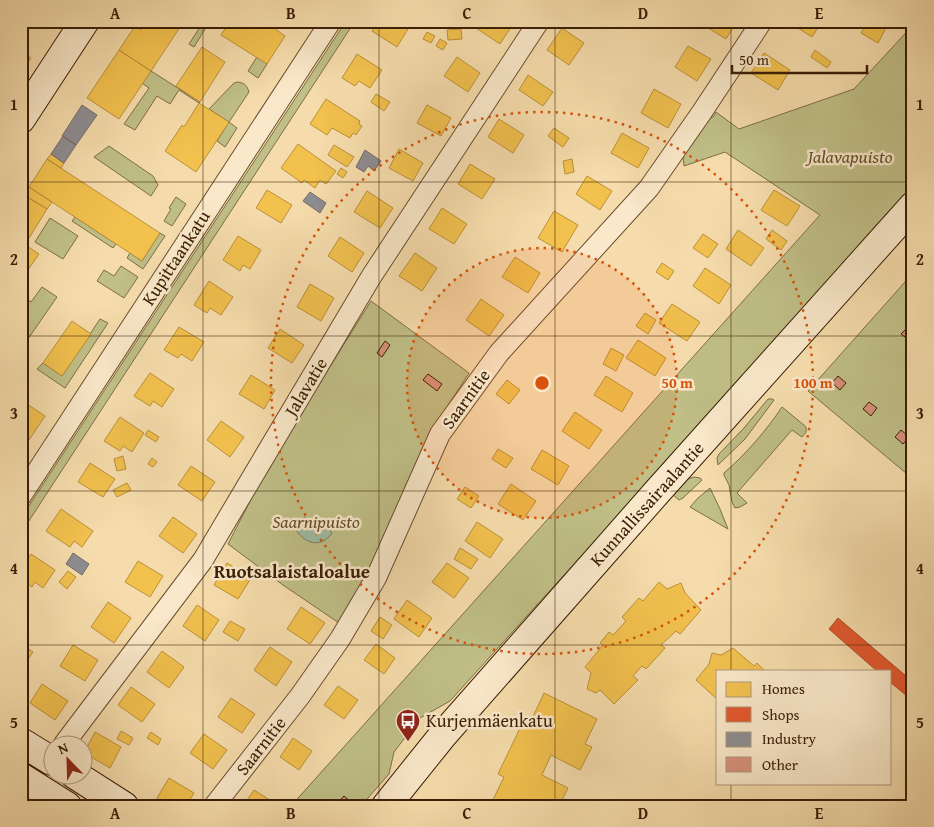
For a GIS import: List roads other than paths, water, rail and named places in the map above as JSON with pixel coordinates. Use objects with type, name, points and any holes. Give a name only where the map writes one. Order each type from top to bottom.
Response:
[{"type":"street","points":[[21,119],[85,21]]},
{"type":"street","name":"Jalavatie","points":[[72,734],[203,560],[371,277],[539,21]]},
{"type":"street","name":"Saarnitie","points":[[214,806],[300,696],[340,639],[376,578],[440,434],[499,353],[649,188],[762,21]]},
{"type":"street","name":"Kupittaankatu","points":[[21,496],[322,24]]},
{"type":"street","name":"Kunnallissairaalantie","points":[[389,805],[443,735],[913,206]]},
{"type":"street","points":[[21,742],[42,755]]},
{"type":"street","points":[[21,777],[67,806]]},
{"type":"street","points":[[90,784],[124,806]]},
{"type":"place","name":"Kurjenmäenkatu","points":[[408,742]]},
{"type":"district","name":"Ruotsalaistaloalue","points":[[292,571]]},
{"type":"park label","name":"Jalavapuisto","points":[[850,157]]},
{"type":"park label","name":"Saarnipuisto","points":[[316,522]]}]
